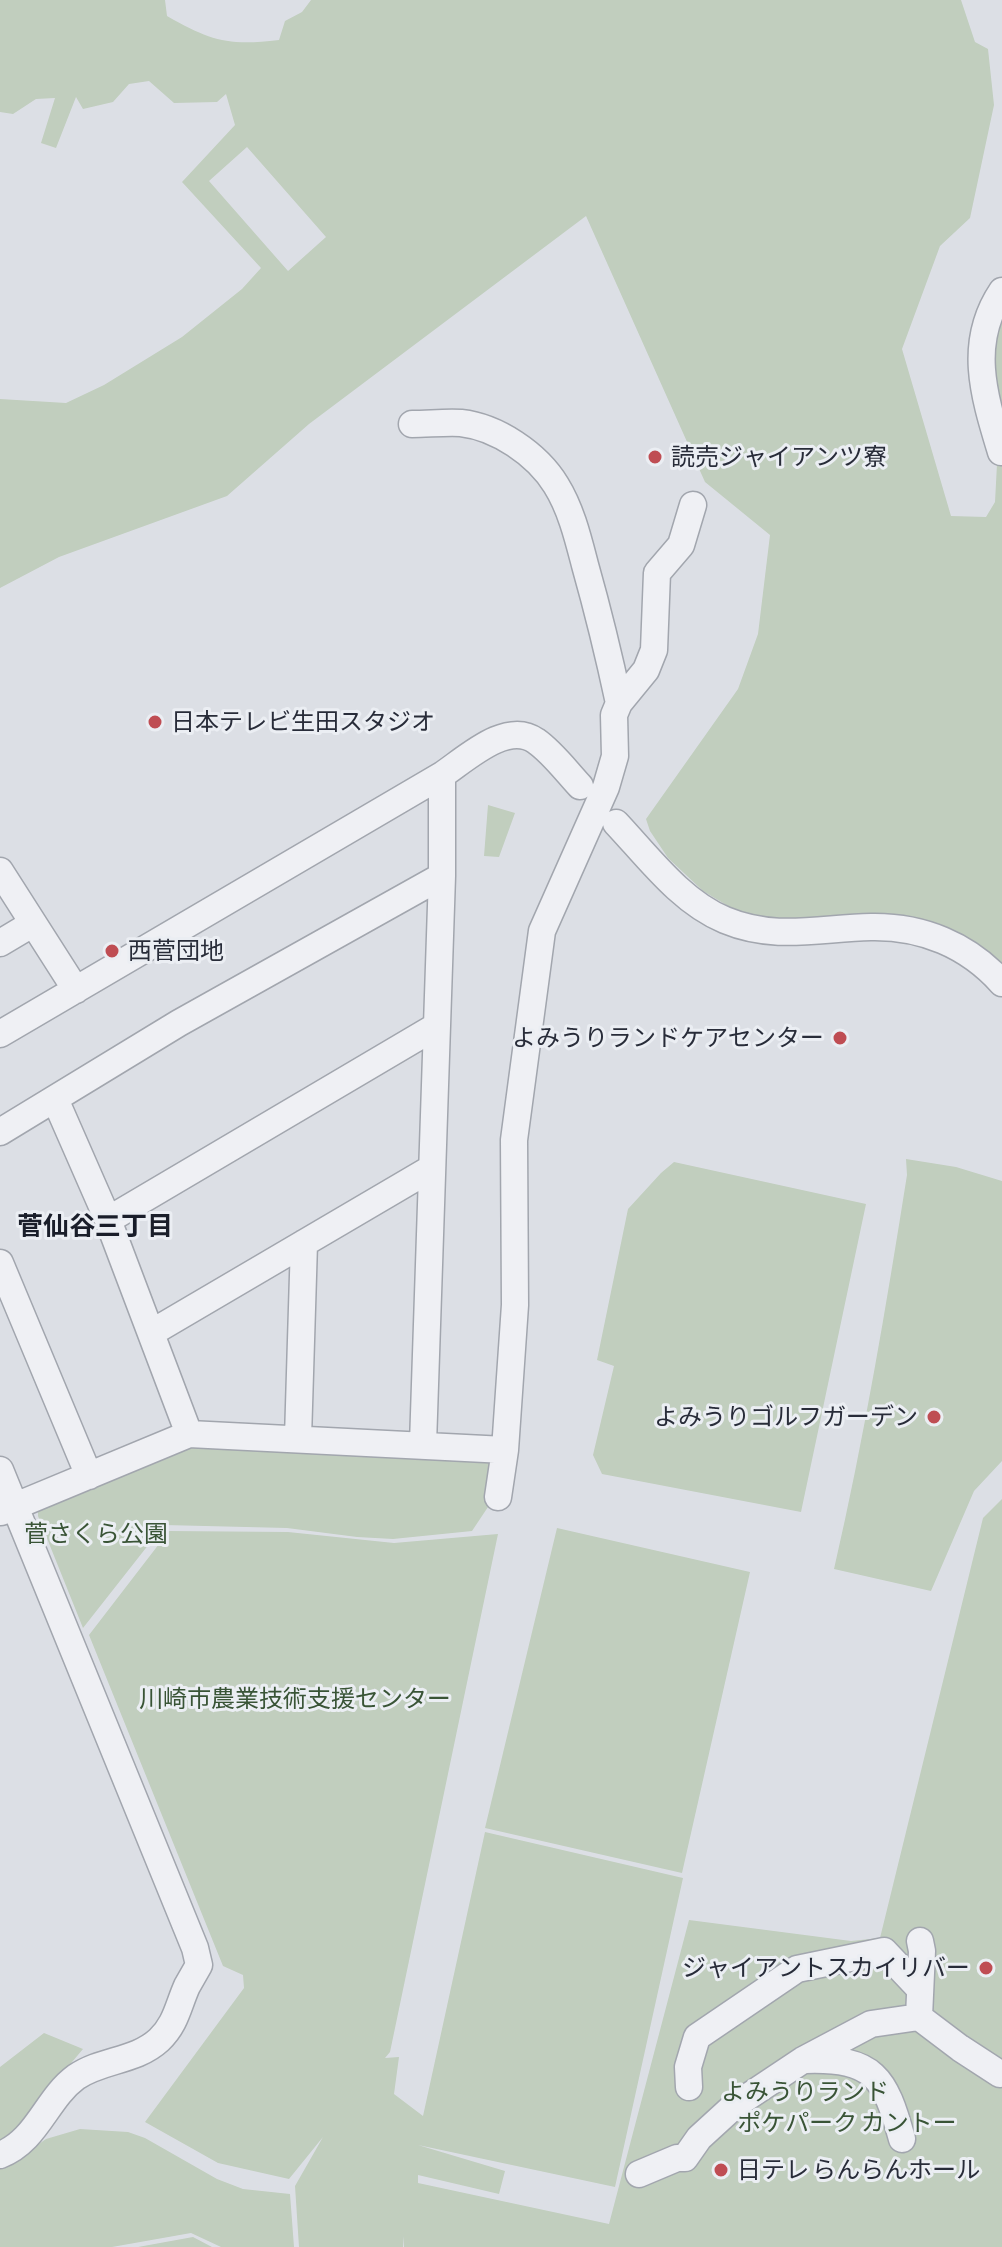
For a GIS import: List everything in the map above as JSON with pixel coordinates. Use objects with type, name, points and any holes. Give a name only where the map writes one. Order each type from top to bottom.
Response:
[{"type":"street","points":[[1001,452],[980,368],[980,346],[991,308],[1002,291]]},
{"type":"street","points":[[412,424],[462,423],[488,431],[517,445],[538,462],[557,485],[573,523],[603,630],[619,703]]},
{"type":"street","points":[[498,1497],[505,1450],[515,1305],[514,1140],[542,931],[606,787],[615,756],[614,715],[619,703],[635,686],[654,650],[657,573],[681,545],[693,505]]},
{"type":"street","points":[[0,1034],[442,775],[489,744],[521,733],[537,741],[580,786]]},
{"type":"street","points":[[423,1444],[442,876],[442,775]]},
{"type":"street","points":[[616,823],[673,884],[693,901],[725,920],[768,932],[816,933],[872,927],[914,930],[948,941],[977,958],[1002,983]]},
{"type":"street","points":[[0,871],[76,990]]},
{"type":"street","points":[[0,1132],[179,1023],[442,876]]},
{"type":"street","points":[[0,943],[32,924]]},
{"type":"street","points":[[108,1220],[435,1027]]},
{"type":"street","points":[[55,1099],[108,1220],[189,1434]]},
{"type":"street","points":[[151,1333],[432,1168]]},
{"type":"street","points":[[298,1438],[304,1243]]},
{"type":"street","points":[[0,1263],[89,1476]]},
{"type":"street","points":[[8,1509],[189,1434],[505,1450]]},
{"type":"street","points":[[0,1470],[8,1509],[195,1948],[199,1965],[175,2020],[161,2039],[140,2054],[90,2070],[76,2078],[55,2098],[34,2130],[0,2155]]},
{"type":"street","points":[[919,2017],[920,1941]]},
{"type":"street","points":[[689,2087],[688,2067],[697,2037],[797,1969],[884,1951],[919,1988]]},
{"type":"street","points":[[639,2174],[677,2158],[685,2158],[699,2138],[734,2106],[803,2060],[871,2024],[919,2017],[1000,2074]]},
{"type":"street","points":[[803,2060],[831,2059],[857,2064],[878,2079],[892,2103],[902,2139]]},
{"type":"green space","points":[[0,0],[165,0],[167,16],[182,24],[220,40],[246,42],[279,40],[285,21],[302,12],[311,0],[961,0],[975,42],[988,49],[994,105],[970,218],[940,246],[902,349],[951,516],[986,517],[995,502],[997,464],[1002,458],[1002,967],[980,948],[743,915],[703,891],[668,858],[650,831],[646,819],[738,689],[758,634],[770,535],[705,482],[586,216],[309,424],[227,496],[59,557],[0,588],[0,399],[66,403],[104,385],[182,337],[242,289],[261,268],[182,182],[235,125],[226,94],[217,102],[174,103],[149,81],[129,84],[113,102],[83,109],[76,97],[56,148],[41,143],[55,98],[36,99],[13,114],[0,112]],"holes":[[[247,147],[326,237],[288,271],[209,181]]]},
{"type":"green space","points":[[1002,303],[1002,428],[986,358]]},
{"type":"green space","points":[[488,805],[515,813],[499,857],[484,856]]},
{"type":"green space","name":"よみうりゴルフガーデン","points":[[906,1159],[956,1167],[1002,1181],[1002,1461],[974,1491],[931,1591],[834,1569],[883,1323],[907,1175]]},
{"type":"green space","points":[[674,1162],[866,1204],[801,1512],[602,1474],[593,1455],[614,1366],[597,1360],[628,1209]]},
{"type":"green space","name":"菅さくら公園","points":[[192,1444],[487,1458],[492,1463],[488,1507],[472,1531],[393,1539],[287,1528],[164,1525],[83,1628],[38,1516],[38,1507]]},
{"type":"green space","points":[[1002,1499],[1002,2247],[404,2247],[404,2236],[403,2247],[299,2247],[295,2186],[323,2137],[289,2179],[218,2163],[145,2122],[244,1988],[243,1975],[223,1966],[89,1635],[169,1531],[288,1532],[394,1543],[498,1534],[390,2052],[385,2058],[399,2057],[394,2094],[423,2116],[485,1832],[683,1878],[615,2187],[418,2145],[505,2171],[499,2194],[418,2175],[418,2183],[609,2224],[689,1920],[851,1941],[880,1938],[983,1518]]},
{"type":"green space","points":[[557,1528],[750,1572],[682,1873],[485,1828]]},
{"type":"green space","points":[[44,2033],[83,2049],[41,2099],[23,2129],[0,2145],[0,2067]]},
{"type":"green space","points":[[80,2129],[128,2132],[145,2138],[217,2179],[243,2189],[290,2194],[294,2247],[221,2247],[191,2233],[112,2247],[0,2247],[0,2166],[9,2165],[46,2139]]},
{"type":"green space","points":[[193,2237],[212,2247],[138,2247]]},
{"type":"place","name":"読売ジャイアンツ寮","points":[[655,457]]},
{"type":"place","name":"日本テレビ生田スタジオ","points":[[155,722]]},
{"type":"place","name":"西菅団地","points":[[112,951]]},
{"type":"place","name":"よみうりランドケアセンター","points":[[840,1038]]},
{"type":"place","name":"よみうりゴルフガーデン","points":[[934,1417]]},
{"type":"place","name":"ジャイアントスカイリバー","points":[[986,1968]]},
{"type":"place","name":"日テレ らんらんホール","points":[[721,2170]]},
{"type":"district","name":"菅仙谷三丁目","points":[[95,1227]]},
{"type":"park label","name":"川崎市農業技術支援センター","points":[[295,1699]]},
{"type":"park label","name":"よみうりランド","points":[[805,2092]]},
{"type":"park label","name":"ポケパーク カントー","points":[[847,2123]]}]
